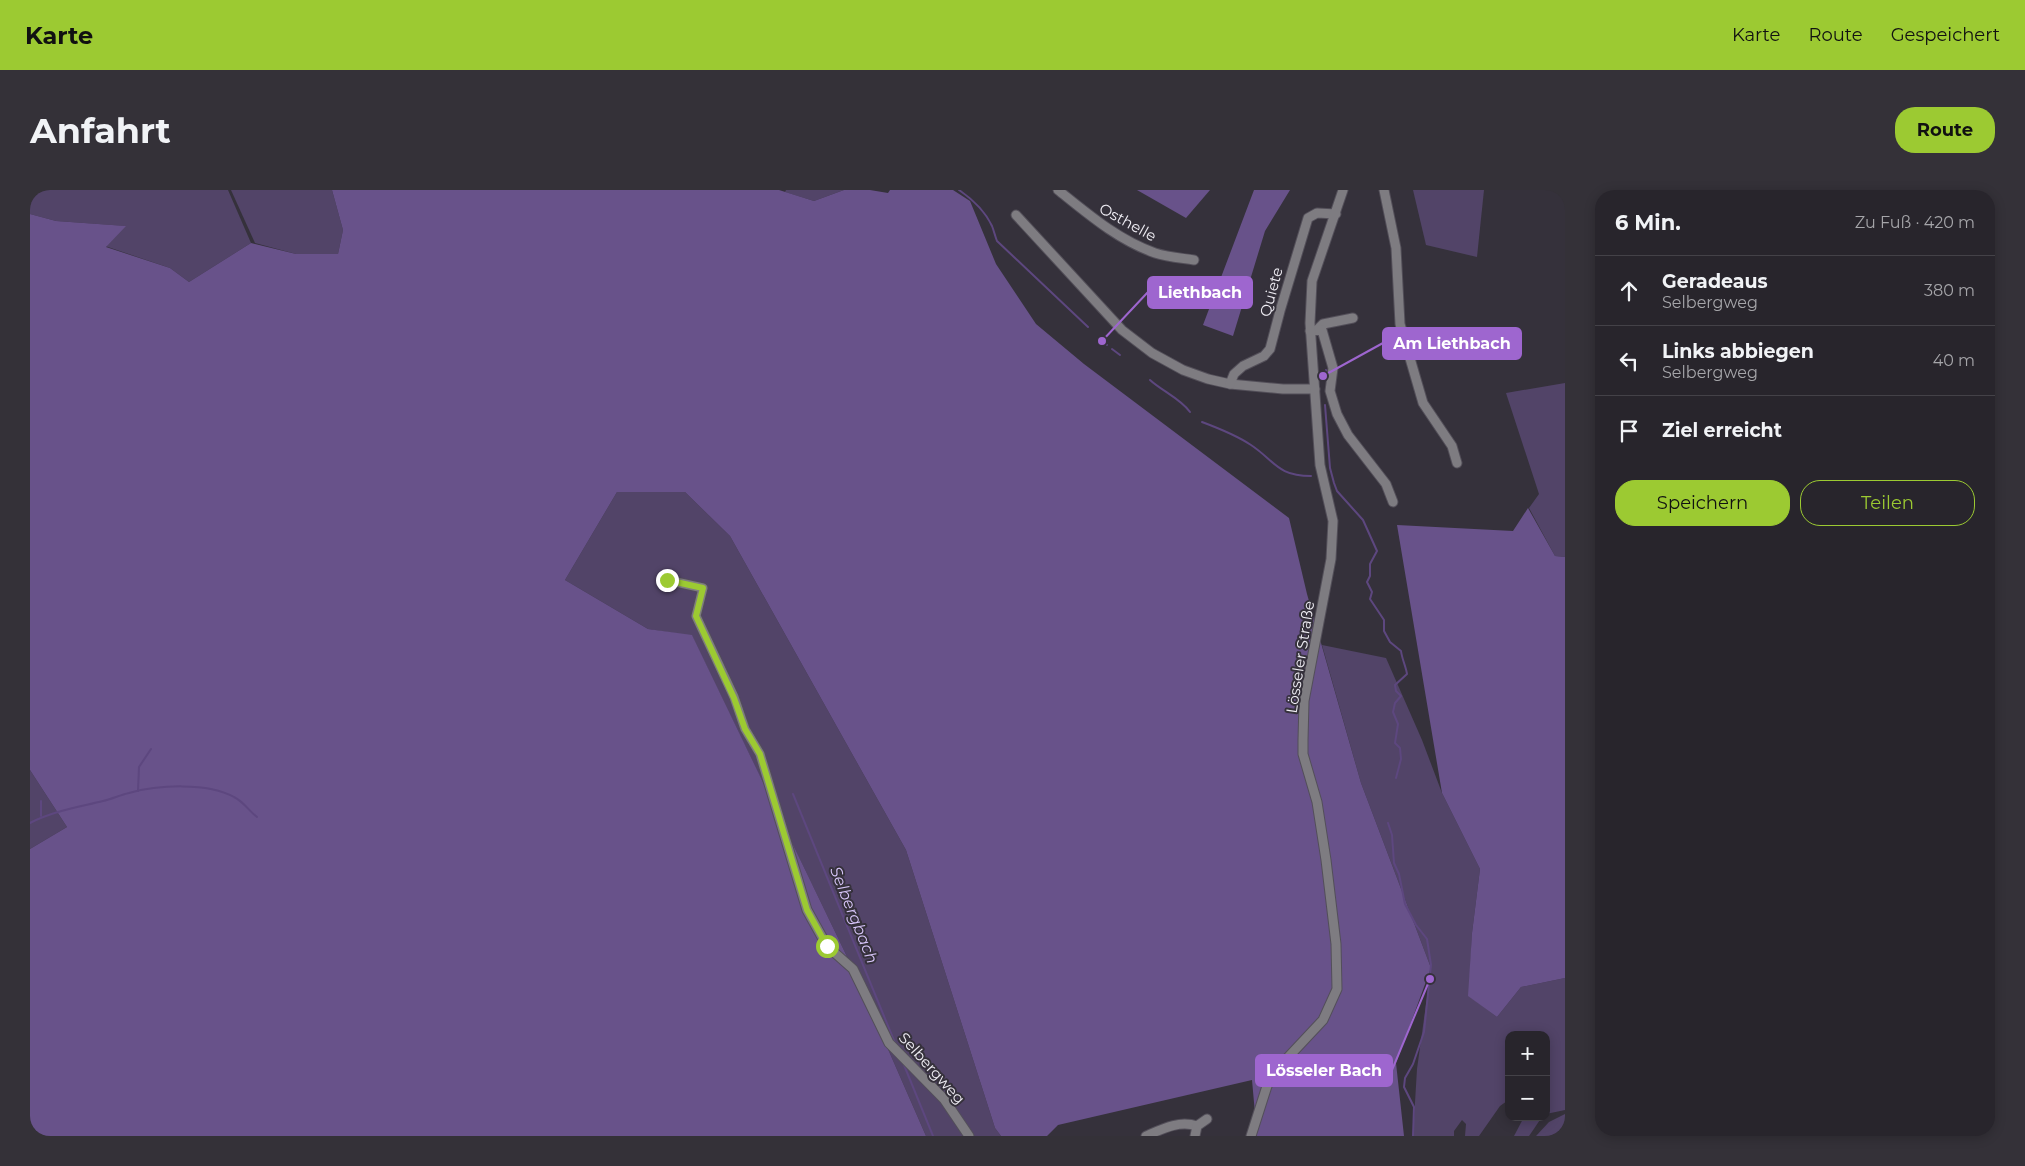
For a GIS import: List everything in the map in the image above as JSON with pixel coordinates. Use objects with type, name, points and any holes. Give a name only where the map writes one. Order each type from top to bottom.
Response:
[{"type":"street","name":"Osthelle","points":[[1058,190],[1093,219],[1126,240],[1156,253],[1194,260]]},
{"type":"street","name":"Lösseler Straße","points":[[1251,1136],[1267,1086],[1278,1068],[1323,1020],[1337,989],[1336,944],[1326,860],[1317,802],[1303,754],[1304,701],[1334,530],[1321,471],[1315,389],[1312,281],[1343,190]]},
{"type":"street","points":[[1384,190],[1396,248],[1400,324],[1423,403],[1452,446],[1457,463]]},
{"type":"street","name":"Quiete","points":[[1230,384],[1234,374],[1264,356],[1270,349],[1282,302],[1308,218],[1317,213],[1336,214]]},
{"type":"street","points":[[1016,216],[1122,330],[1152,353],[1183,370],[1230,384],[1283,389],[1315,389]]},
{"type":"street","points":[[1314,330],[1323,324],[1354,318]]},
{"type":"street","points":[[1314,330],[1322,330],[1326,338],[1333,368],[1330,391],[1336,414],[1348,434],[1386,484],[1393,502]]},
{"type":"street","name":"Selbergweg","points":[[667,580],[703,588],[696,616],[734,698],[745,729],[760,754],[807,910],[827,946],[853,969],[889,1043],[944,1099],[968,1136]]},
{"type":"street","points":[[1146,1136],[1166,1128],[1187,1123],[1196,1131],[1207,1119]]},
{"type":"shaded area","points":[[30,190],[228,190],[251,243],[189,282],[170,268],[105,246],[125,226],[56,221],[30,214]]},
{"type":"shaded area","points":[[231,190],[332,190],[343,230],[338,254],[296,254],[255,243]]},
{"type":"shaded area","points":[[332,190],[779,190],[814,201],[844,190],[870,190],[888,193],[890,190],[953,190],[970,201],[996,264],[1036,324],[1084,364],[1289,518],[1307,594],[1361,783],[1431,968],[1396,1063],[1404,1136],[1257,1136],[1252,1080],[1058,1125],[1047,1136],[1001,1136],[995,1128],[906,850],[730,536],[685,492],[617,492],[565,580],[648,629],[692,635],[853,969],[926,1136],[30,1136],[30,849],[67,827],[30,770],[30,214],[56,221],[126,226],[106,247],[170,268],[189,282],[251,243],[296,254],[338,254],[343,230]]},
{"type":"shaded area","points":[[786,190],[844,190],[814,201],[785,192]]},
{"type":"shaded area","points":[[1137,190],[1210,190],[1186,218]]},
{"type":"shaded area","points":[[1254,190],[1290,190],[1265,231],[1233,336],[1203,325]]},
{"type":"shaded area","points":[[1413,190],[1484,190],[1477,257],[1426,245]]},
{"type":"shaded area","points":[[1565,383],[1565,557],[1555,556],[1529,508],[1539,494],[1506,393]]},
{"type":"shaded area","points":[[617,492],[685,492],[730,536],[906,850],[995,1128],[1001,1136],[926,1136],[853,969],[692,636],[648,629],[565,580]]},
{"type":"shaded area","points":[[1528,508],[1555,556],[1565,557],[1565,978],[1521,987],[1497,1017],[1468,996],[1472,933],[1480,869],[1442,793],[1397,525],[1513,531]]},
{"type":"shaded area","points":[[1322,645],[1386,658],[1422,740],[1442,793],[1480,869],[1472,933],[1469,996],[1497,1017],[1521,987],[1565,978],[1565,1110],[1550,1113],[1550,1031],[1505,1031],[1505,1102],[1500,1106],[1479,1136],[1465,1136],[1466,1124],[1462,1120],[1454,1131],[1454,1136],[1413,1136],[1417,1069],[1431,968],[1361,783]]},
{"type":"shaded area","points":[[30,770],[67,827],[30,849]]},
{"type":"shaded area","points":[[1565,1114],[1565,1136],[1536,1136],[1549,1122]]},
{"type":"shaded area","points":[[1522,1121],[1539,1121],[1529,1136],[1514,1136]]},
{"type":"waterway","points":[[959,190],[986,215],[997,241],[1088,327]]},
{"type":"waterway","points":[[1102,341],[1107,345]]},
{"type":"waterway","points":[[1112,349],[1120,355]]},
{"type":"waterway","points":[[1326,370],[1327,380]]},
{"type":"waterway","points":[[1150,380],[1182,403],[1190,412]]},
{"type":"waterway","points":[[1325,405],[1330,468],[1334,483],[1337,491],[1363,520],[1377,551],[1370,564],[1370,576],[1367,582],[1372,592],[1370,599],[1384,620],[1384,631],[1390,642],[1401,651],[1407,674],[1395,685],[1396,691],[1401,696],[1395,703],[1393,712],[1398,724],[1395,743],[1400,748],[1401,759],[1396,778]]},
{"type":"waterway","points":[[1202,422],[1245,441],[1283,470],[1311,476]]},
{"type":"waterway","points":[[138,791],[139,767],[151,749]]},
{"type":"waterway","points":[[30,823],[57,812],[140,790],[182,786],[223,792],[238,799],[257,817]]},
{"type":"waterway","name":"Selbergbach","points":[[793,794],[895,1043]]},
{"type":"waterway","points":[[41,801],[41,816]]},
{"type":"waterway","points":[[1388,823],[1392,835],[1394,863],[1399,874],[1405,904],[1416,925],[1427,939],[1431,965],[1424,1032],[1413,1064],[1405,1078],[1404,1087],[1414,1107],[1413,1136]]},
{"type":"waterway","name":"Selbergbach","points":[[904,1065],[933,1136]]},
{"type":"place","name":"Liethbach","points":[[1102,341]]},
{"type":"place","name":"Am Liethbach","points":[[1323,376]]},
{"type":"place","name":"Lösseler Bach","points":[[1430,979]]},
{"type":"route","points":[[667,580],[703,588],[696,616],[734,698],[745,729],[760,754],[807,910],[827,946]]}]
